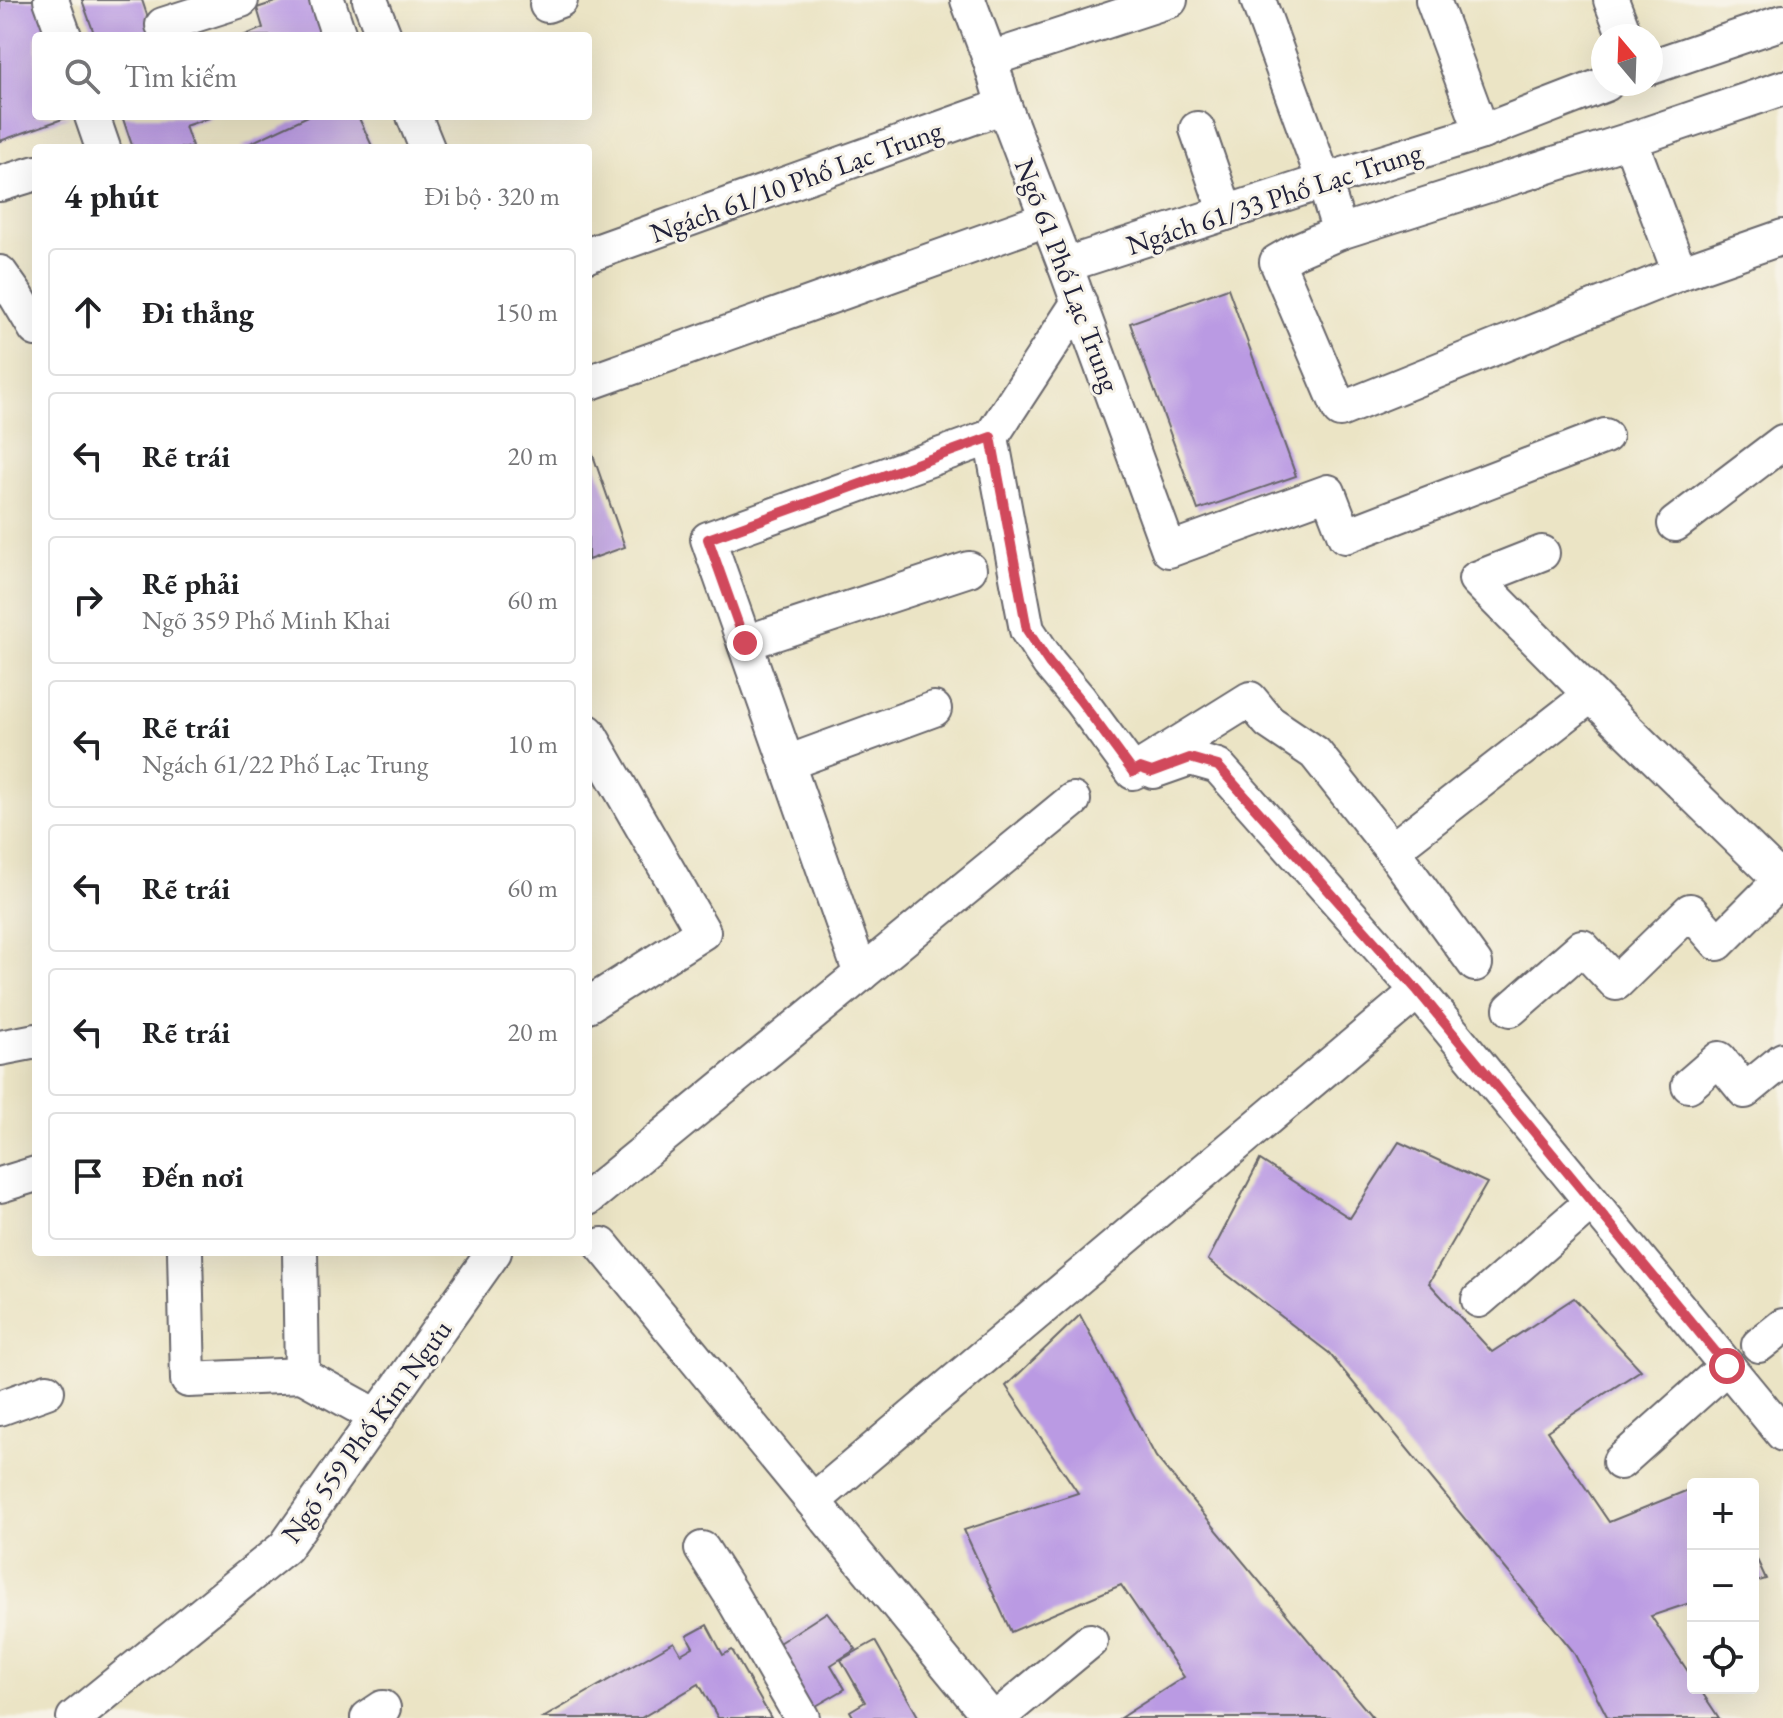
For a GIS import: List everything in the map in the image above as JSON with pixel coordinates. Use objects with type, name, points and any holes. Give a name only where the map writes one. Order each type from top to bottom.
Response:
[{"type":"street","points":[[51,0],[63,32]]},
{"type":"street","points":[[163,25],[241,0]]},
{"type":"street","points":[[327,0],[338,32]]},
{"type":"street","points":[[370,0],[382,32]]},
{"type":"street","name":"Ngõ 61 Phố Lạc Trung","points":[[968,0],[1004,106],[1169,550],[1328,492],[1345,536],[1605,436]]},
{"type":"street","points":[[990,59],[1170,0]]},
{"type":"street","points":[[1258,0],[1340,232]]},
{"type":"street","points":[[1433,0],[1482,132]]},
{"type":"street","points":[[1611,0],[1620,24]]},
{"type":"street","points":[[1663,63],[1783,22]]},
{"type":"street","points":[[1783,88],[1340,232],[1277,262],[1340,410],[1680,273],[1783,237]]},
{"type":"street","name":"Ngách 61/33 Phố Lạc Trung","points":[[1065,265],[1482,132],[1591,90]]},
{"type":"street","name":"Ngách 61/10 Phố Lạc Trung","points":[[592,254],[1004,106]]},
{"type":"street","points":[[93,120],[102,144]]},
{"type":"street","points":[[416,120],[425,144]]},
{"type":"street","points":[[1197,129],[1226,213]]},
{"type":"street","points":[[1630,140],[1680,273]]},
{"type":"street","points":[[0,184],[32,174]]},
{"type":"street","points":[[592,382],[1047,219]]},
{"type":"street","points":[[0,273],[32,323]]},
{"type":"street","points":[[861,974],[708,539],[991,437],[1079,302]]},
{"type":"street","points":[[991,437],[1027,630],[1133,772],[1250,699],[1269,722],[1315,753],[1392,850],[1475,964]]},
{"type":"street","points":[[1675,524],[1783,442]]},
{"type":"street","points":[[1511,1009],[1582,947],[1616,983],[1690,911],[1718,943],[1782,878],[1591,695],[1476,579],[1542,553]]},
{"type":"street","points":[[745,643],[969,569]]},
{"type":"street","points":[[1392,850],[1591,695]]},
{"type":"street","points":[[787,763],[934,709]]},
{"type":"street","points":[[592,739],[703,932],[592,1002]]},
{"type":"street","points":[[1140,768],[1152,772],[1190,758],[1218,766],[1418,991],[1783,1434]]},
{"type":"street","points":[[592,1195],[1073,800]]},
{"type":"street","points":[[813,1501],[1418,991]]},
{"type":"street","points":[[0,1048],[32,1042]]},
{"type":"street","points":[[1689,1085],[1719,1059],[1745,1091],[1783,1060]]},
{"type":"street","points":[[0,1185],[32,1175]]},
{"type":"street","points":[[1479,1300],[1592,1202]]},
{"type":"street","points":[[602,1245],[994,1718],[1090,1641]]},
{"type":"street","points":[[185,1256],[188,1380],[302,1375],[378,1417]]},
{"type":"street","points":[[300,1256],[302,1375]]},
{"type":"street","name":"Ngõ 559 Phố Kim Ngưu","points":[[74,1718],[285,1547],[491,1256]]},
{"type":"street","points":[[1620,1462],[1727,1366]]},
{"type":"street","points":[[0,1408],[47,1391]]},
{"type":"street","points":[[702,1549],[802,1718]]},
{"type":"building","points":[[0,0],[39,0],[50,32],[32,32],[32,120],[60,120],[0,141]]},
{"type":"building","points":[[82,0],[142,0],[153,32],[94,32]]},
{"type":"building","points":[[281,0],[313,0],[325,32],[253,32],[263,28],[257,8]]},
{"type":"building","points":[[123,120],[203,120],[185,126],[191,144],[132,144]]},
{"type":"building","points":[[300,120],[360,120],[371,144],[248,144]]},
{"type":"building","points":[[1228,288],[1296,476],[1198,510],[1130,323]]},
{"type":"building","points":[[592,452],[625,547],[592,559]]},
{"type":"building","points":[[1399,1142],[1487,1183],[1429,1283],[1492,1352],[1574,1298],[1641,1370],[1547,1431],[1609,1522],[1687,1490],[1687,1604],[1651,1616],[1687,1670],[1687,1694],[1703,1694],[1719,1718],[1608,1718],[1573,1651],[1329,1353],[1208,1260],[1260,1160],[1350,1218]]},
{"type":"building","points":[[1080,1315],[1156,1457],[1373,1718],[1120,1718],[1184,1677],[1121,1585],[1011,1632],[964,1530],[1078,1493],[1006,1386]]},
{"type":"building","points":[[1759,1564],[1766,1579],[1759,1581]]},
{"type":"building","points":[[827,1612],[856,1649],[831,1665],[845,1689],[804,1713],[768,1650]]},
{"type":"building","points":[[707,1625],[723,1655],[732,1650],[771,1718],[718,1718],[699,1684],[641,1718],[543,1718],[674,1642],[681,1654],[693,1647],[687,1636]]},
{"type":"building","points":[[875,1641],[919,1718],[854,1718],[850,1711],[865,1702],[841,1660]]},
{"type":"route","points":[[745,643],[708,539],[991,437],[1027,630],[1133,772],[1140,768],[1152,772],[1190,758],[1218,766],[1418,991],[1727,1366]]}]
